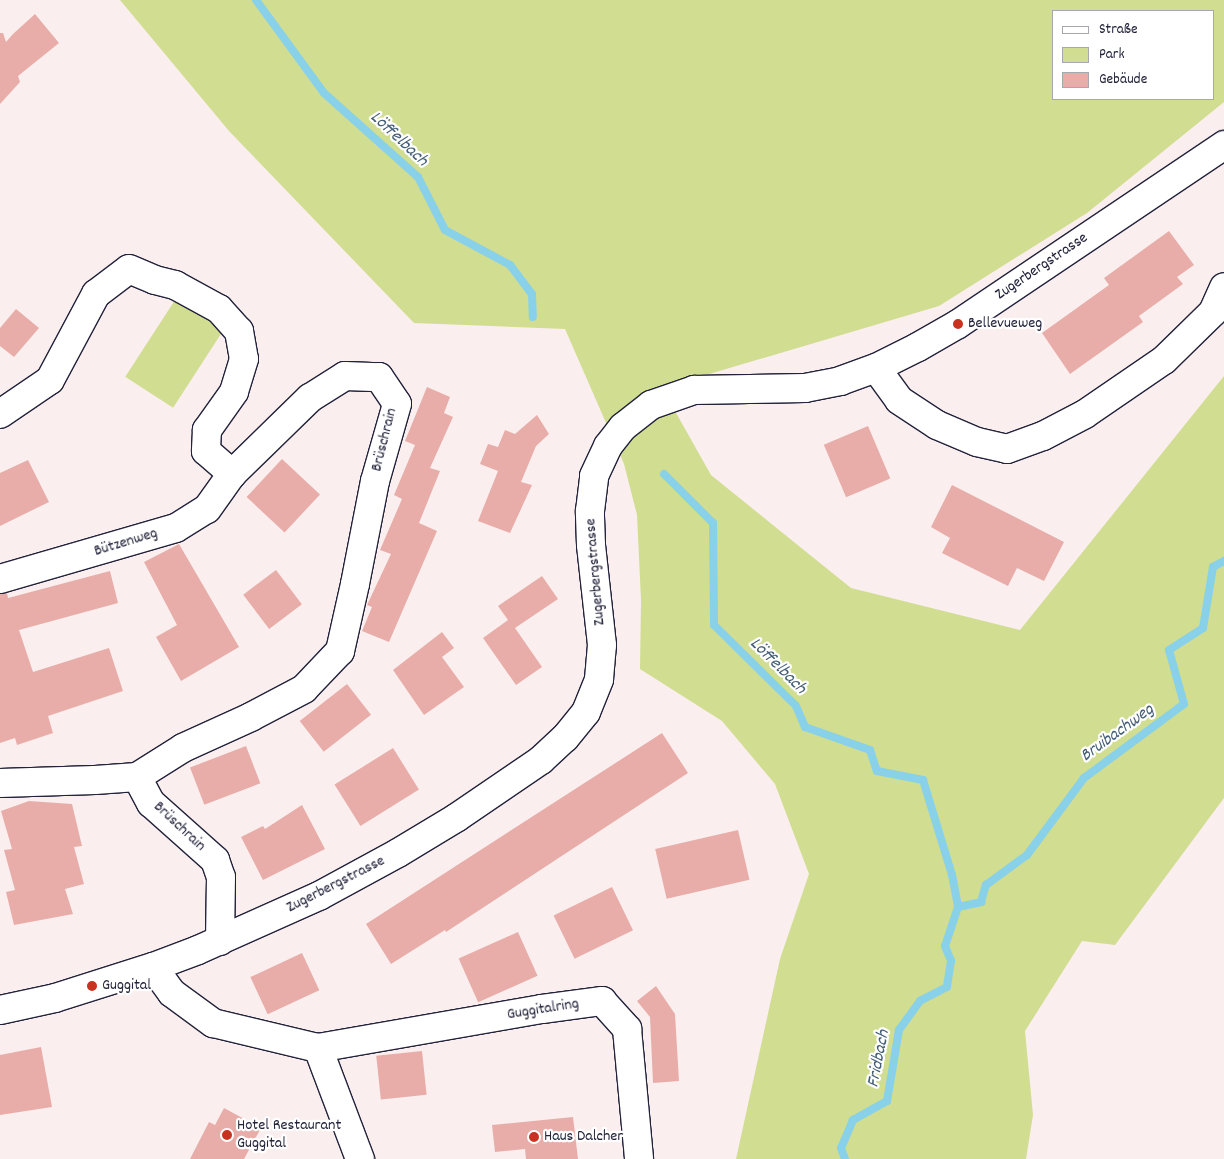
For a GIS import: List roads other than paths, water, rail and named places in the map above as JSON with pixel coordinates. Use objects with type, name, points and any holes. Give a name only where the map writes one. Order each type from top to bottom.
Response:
[{"type":"street","name":"Zugerbergstrasse","points":[[0,1010],[56,998],[153,967],[220,941],[319,896],[398,853],[513,780],[540,760],[574,729],[586,712],[599,679],[602,645],[591,544],[590,511],[594,476],[608,446],[623,426],[651,405],[694,390],[805,388],[840,381],[876,368],[958,324],[1214,152]]},
{"type":"street","points":[[0,414],[50,380],[96,294],[129,269],[155,280],[175,285],[219,309],[239,331],[244,359],[234,392],[207,430],[206,451],[232,474]]},
{"type":"street","points":[[876,368],[899,400],[937,425],[977,442],[1007,449],[1044,436],[1085,414],[1164,360],[1213,312],[1224,287]]},
{"type":"street","name":"Brüschrain","points":[[220,941],[221,877],[215,860],[151,803],[137,777],[183,748],[251,718],[304,689],[340,651],[375,481],[396,404],[379,377],[344,376],[310,398],[232,474]]},
{"type":"street","name":"Bützenweg","points":[[0,578],[176,528],[207,509],[232,474]]},
{"type":"street","points":[[0,783],[137,777]]},
{"type":"street","name":"Guggitalring","points":[[153,967],[172,993],[213,1022],[318,1048],[542,1009],[602,1001],[627,1029],[639,1159]]},
{"type":"street","points":[[318,1048],[360,1159]]},
{"type":"waterway","name":"Löffelbach","points":[[256,0],[324,93],[418,177],[445,230],[510,265],[532,294],[533,317]]},
{"type":"waterway","name":"Löffelbach","points":[[664,474],[713,523],[714,625],[796,706],[805,727],[870,750],[877,771],[923,780],[952,875],[958,907],[945,946],[951,961],[947,987],[920,1001],[899,1030],[887,1101],[853,1120],[841,1148],[845,1159]]},
{"type":"waterway","name":"Bruibachweg","points":[[958,907],[981,902],[986,885],[1027,855],[1084,778],[1184,704],[1169,650],[1203,628],[1213,567],[1224,561]]},
{"type":"place","name":"Bellevueweg","points":[[958,324]]},
{"type":"place","name":"Guggital","points":[[92,986]]},
{"type":"place","name":"Hotel Restaurant Guggital","points":[[227,1135]]},
{"type":"place","name":"Haus Dalcher","points":[[534,1137]]},
{"type":"water label","name":"Fridbach","points":[[880,1059]]}]
